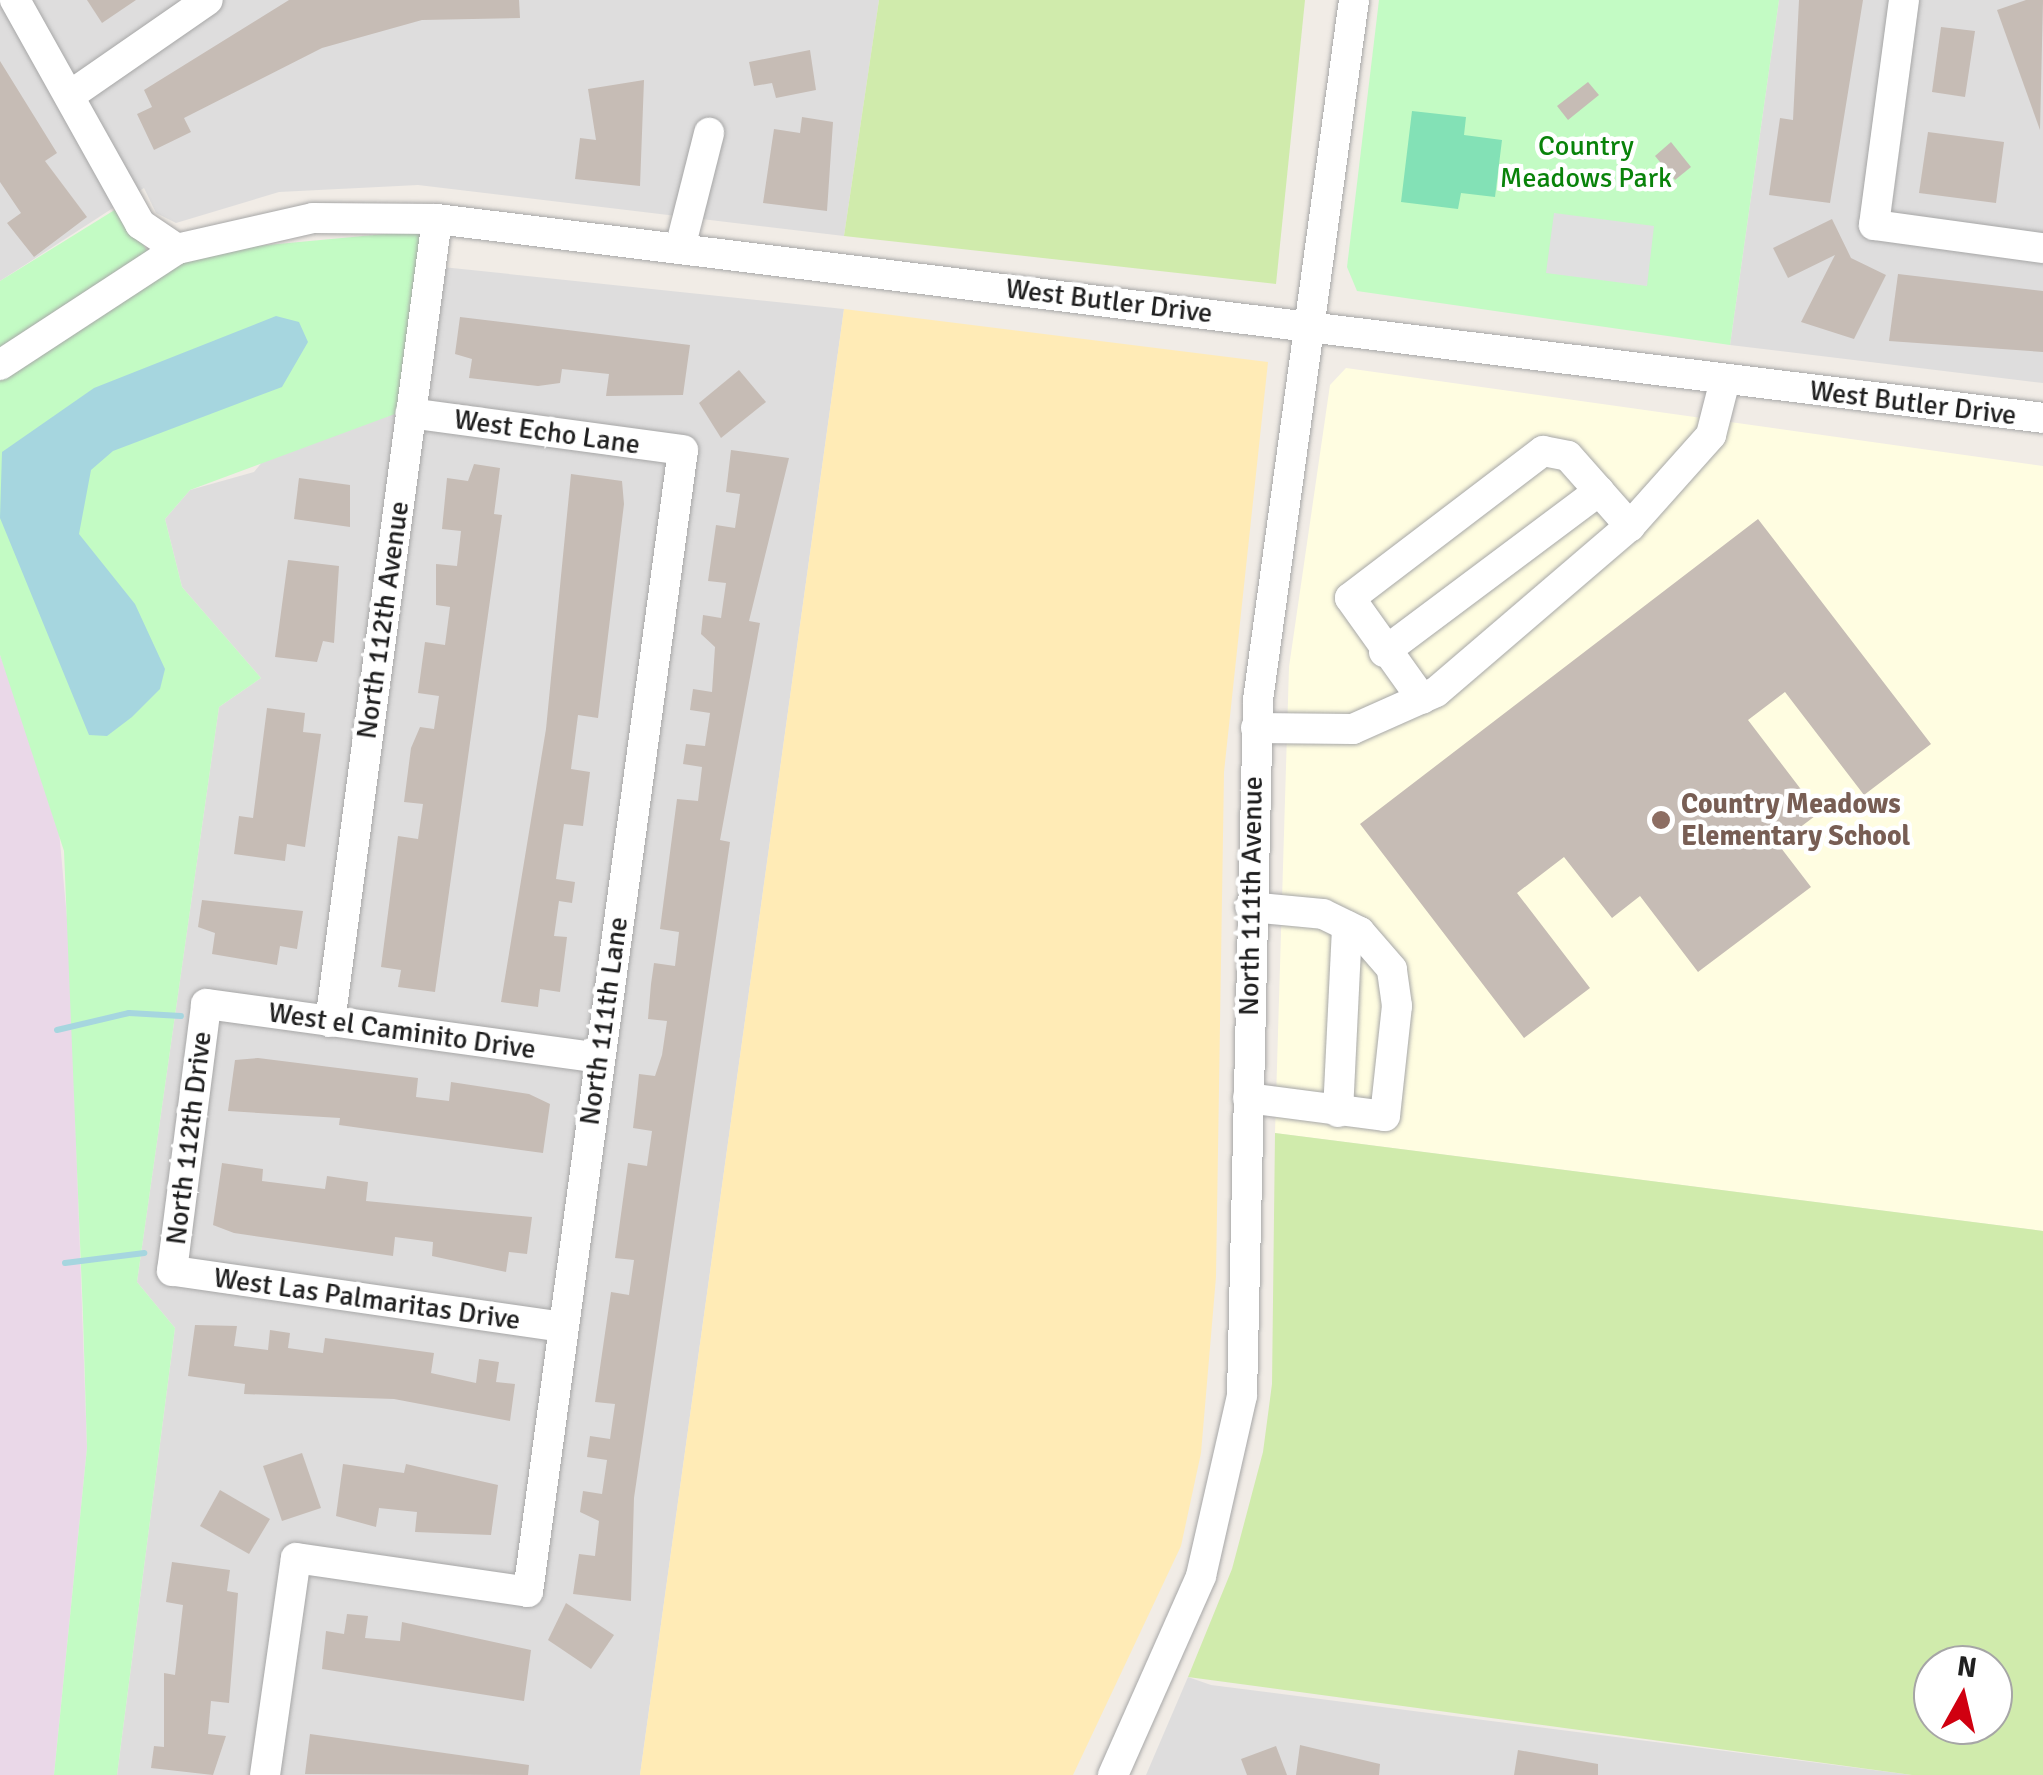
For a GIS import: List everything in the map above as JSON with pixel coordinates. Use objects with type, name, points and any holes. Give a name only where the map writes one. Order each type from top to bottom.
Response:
[{"type":"street","points":[[0,365],[177,249],[140,224],[72,94],[15,0]]},
{"type":"street","points":[[72,94],[208,0]]},
{"type":"street","name":"North 111th Avenue","points":[[1113,1775],[1201,1576],[1229,1474],[1244,1370],[1256,728],[1307,326],[1354,0]]},
{"type":"street","points":[[1904,0],[1874,226],[2043,248]]},
{"type":"street","points":[[680,248],[708,133]]},
{"type":"street","name":"West Butler Drive","points":[[177,249],[314,218],[437,219],[2043,418]]},
{"type":"street","name":"North 112th Avenue","points":[[330,1022],[437,219]]},
{"type":"street","points":[[1256,728],[1352,729],[1422,700],[1523,626],[1630,526],[1711,435],[1724,380]]},
{"type":"street","name":"West Echo Lane","points":[[410,413],[684,450]]},
{"type":"street","name":"North 111th Lane","points":[[265,1775],[296,1558],[528,1592],[684,450]]},
{"type":"street","points":[[1422,700],[1384,652],[1350,598],[1543,451],[1568,456],[1630,526]]},
{"type":"street","points":[[1384,652],[1599,491]]},
{"type":"street","points":[[1248,1098],[1376,1119],[1391,1107],[1398,1006],[1392,969],[1347,926],[1250,907]]},
{"type":"street","points":[[1338,1112],[1347,926]]},
{"type":"street","name":"West el Caminito Drive","points":[[206,1004],[599,1058]]},
{"type":"street","name":"North 112th Drive","points":[[172,1272],[206,1004]]},
{"type":"street","name":"West Las Palmaritas Drive","points":[[172,1272],[563,1327]]},
{"type":"shaded area","points":[[0,0],[879,0],[844,236],[418,185],[279,192],[176,223],[156,213],[144,188],[0,281]]},
{"type":"shaded area","points":[[1779,0],[2043,0],[2043,383],[1730,345]]},
{"type":"shaded area","points":[[1554,213],[1654,226],[1647,286],[1546,273]]},
{"type":"shaded area","points":[[423,265],[844,309],[640,1775],[117,1775],[175,1328],[137,1282],[219,707],[261,678],[182,587],[165,519],[190,490],[254,472]]},
{"type":"shaded area","name":"Country Meadows Elementary School","points":[[1346,368],[2043,466],[2043,1231],[1275,1133],[1289,667],[1330,385]]},
{"type":"shaded area","points":[[0,655],[57,809],[69,941],[87,1448],[54,1775],[0,1775]]},
{"type":"shaded area","points":[[1188,1677],[1211,1685],[1912,1775],[1146,1775]]},
{"type":"green space","points":[[879,0],[1305,0],[1276,284],[844,236]]},
{"type":"green space","name":"Country Meadows Park","points":[[1379,0],[1779,0],[1730,345],[1357,291],[1347,267]]},
{"type":"green space","points":[[1412,111],[1466,117],[1464,135],[1502,140],[1495,197],[1461,193],[1458,209],[1401,202]]},
{"type":"green space","points":[[121,206],[150,256],[427,230],[403,411],[190,490],[165,519],[182,587],[261,678],[219,707],[137,1282],[175,1328],[117,1775],[54,1775],[87,1448],[83,1316],[64,851],[0,655],[0,281]]},
{"type":"green space","points":[[1275,1133],[2043,1231],[2043,1775],[1912,1775],[1188,1677],[1232,1569],[1263,1452],[1272,1384]]},
{"type":"sand","points":[[844,309],[1268,362],[1224,772],[1216,1277],[1201,1453],[1181,1546],[1073,1775],[640,1775]]},
{"type":"water","points":[[276,316],[299,322],[308,342],[282,387],[113,451],[91,470],[79,534],[135,604],[165,669],[160,689],[132,717],[107,736],[89,735],[0,518],[2,452],[94,388]]},
{"type":"building","points":[[87,0],[136,0],[102,23]]},
{"type":"building","points":[[289,0],[519,0],[520,18],[422,20],[322,48],[184,118],[191,132],[154,150],[137,114],[152,107],[144,90]]},
{"type":"building","points":[[1799,0],[1863,0],[1830,203],[1769,195],[1780,118],[1793,120]]},
{"type":"building","points":[[2026,0],[2043,0],[2040,130],[1997,10]]},
{"type":"building","points":[[1941,27],[1975,31],[1965,97],[1932,92]]},
{"type":"building","points":[[810,50],[816,90],[776,98],[772,83],[754,86],[749,62]]},
{"type":"building","points":[[0,61],[57,153],[45,161],[87,217],[34,257],[7,223],[21,213],[0,182]]},
{"type":"building","points":[[644,80],[640,186],[575,179],[580,138],[596,140],[588,89]]},
{"type":"building","points":[[1588,82],[1599,95],[1568,120],[1557,106]]},
{"type":"building","points":[[802,117],[833,122],[827,211],[763,203],[774,129],[800,133]]},
{"type":"building","points":[[1928,132],[2004,142],[1996,203],[1919,193]]},
{"type":"building","points":[[1671,142],[1691,167],[1675,180],[1655,156]]},
{"type":"building","points":[[1832,219],[1851,258],[1886,275],[1854,339],[1801,322],[1835,255],[1788,278],[1773,248]]},
{"type":"building","points":[[1898,274],[2043,291],[2043,352],[1889,341]]},
{"type":"building","points":[[460,317],[690,345],[683,395],[606,396],[609,374],[562,369],[560,383],[538,386],[469,378],[472,359],[455,354]]},
{"type":"building","points":[[739,370],[766,402],[721,438],[699,403]]},
{"type":"building","points":[[731,450],[789,458],[749,621],[760,623],[720,840],[730,842],[634,1498],[631,1601],[573,1594],[579,1554],[595,1556],[599,1521],[580,1512],[583,1491],[602,1494],[607,1460],[587,1457],[590,1436],[610,1439],[615,1404],[595,1402],[611,1292],[629,1295],[634,1260],[615,1258],[628,1163],[647,1166],[652,1131],[633,1128],[639,1074],[655,1076],[662,1055],[667,1021],[648,1019],[651,984],[654,963],[675,966],[679,932],[660,929],[677,799],[698,801],[702,767],[683,764],[686,744],[705,746],[710,713],[690,710],[693,689],[712,692],[715,647],[701,634],[703,615],[721,618],[726,583],[708,581],[716,525],[735,528],[740,494],[726,492]]},
{"type":"building","points":[[474,464],[500,468],[494,514],[502,515],[435,992],[398,987],[401,970],[381,967],[398,836],[418,839],[423,804],[404,802],[411,748],[420,727],[434,729],[439,696],[418,693],[425,642],[445,645],[450,607],[436,605],[436,564],[457,566],[461,531],[442,529],[447,478],[468,481]]},
{"type":"building","points":[[571,474],[622,481],[624,504],[598,718],[578,715],[571,769],[590,772],[583,826],[564,824],[556,879],[575,882],[572,903],[559,901],[554,936],[567,937],[560,992],[540,989],[538,1007],[501,1002],[546,729]]},
{"type":"building","points":[[299,478],[350,485],[350,527],[294,519]]},
{"type":"building","points":[[1758,519],[1931,744],[1864,795],[1785,692],[1748,720],[1819,813],[1778,844],[1811,887],[1698,972],[1640,896],[1612,918],[1564,857],[1517,893],[1590,988],[1524,1038],[1360,824]]},
{"type":"building","points":[[288,560],[339,566],[334,643],[323,641],[317,662],[275,657]]},
{"type":"building","points":[[267,708],[305,713],[303,732],[321,734],[305,847],[287,844],[285,861],[234,854],[239,816],[253,818]]},
{"type":"building","points":[[202,900],[303,911],[297,949],[280,946],[277,965],[212,954],[215,933],[198,927]]},
{"type":"building","points":[[258,1058],[418,1078],[416,1097],[449,1101],[451,1082],[529,1094],[550,1104],[543,1153],[339,1125],[340,1118],[228,1111],[235,1060]]},
{"type":"building","points":[[222,1163],[263,1169],[262,1181],[325,1189],[327,1176],[368,1182],[366,1201],[532,1217],[527,1254],[509,1252],[506,1272],[432,1256],[433,1242],[395,1237],[393,1256],[234,1233],[213,1225]]},
{"type":"building","points":[[195,1325],[237,1326],[234,1346],[268,1350],[270,1330],[290,1333],[288,1348],[323,1353],[325,1338],[434,1353],[431,1373],[476,1383],[479,1359],[499,1362],[496,1382],[515,1384],[510,1421],[394,1399],[244,1394],[245,1384],[188,1376]]},
{"type":"building","points":[[302,1453],[321,1508],[282,1521],[263,1466]]},
{"type":"building","points":[[343,1464],[404,1473],[406,1464],[498,1485],[491,1535],[415,1532],[417,1512],[379,1508],[376,1527],[336,1516]]},
{"type":"building","points":[[220,1490],[270,1519],[249,1554],[200,1526]]},
{"type":"building","points":[[172,1562],[230,1570],[227,1591],[238,1593],[229,1703],[211,1701],[208,1734],[226,1736],[213,1775],[151,1768],[154,1746],[164,1747],[164,1673],[175,1675],[183,1605],[166,1602]]},
{"type":"building","points":[[566,1603],[614,1635],[591,1669],[548,1640]]},
{"type":"building","points":[[347,1614],[368,1616],[365,1638],[400,1641],[402,1622],[531,1650],[524,1701],[322,1669],[326,1631],[344,1634]]},
{"type":"building","points":[[310,1734],[529,1765],[528,1775],[305,1774]]},
{"type":"building","points":[[1300,1745],[1380,1764],[1379,1775],[1296,1775]]},
{"type":"building","points":[[1276,1746],[1287,1775],[1247,1775],[1241,1759]]},
{"type":"building","points":[[1518,1750],[1598,1764],[1598,1775],[1514,1775]]},
{"type":"waterway","points":[[57,1030],[129,1013],[181,1016]]},
{"type":"waterway","points":[[65,1263],[144,1253]]},
{"type":"place","name":"Country Meadows Elementary School","points":[[1661,820]]}]
